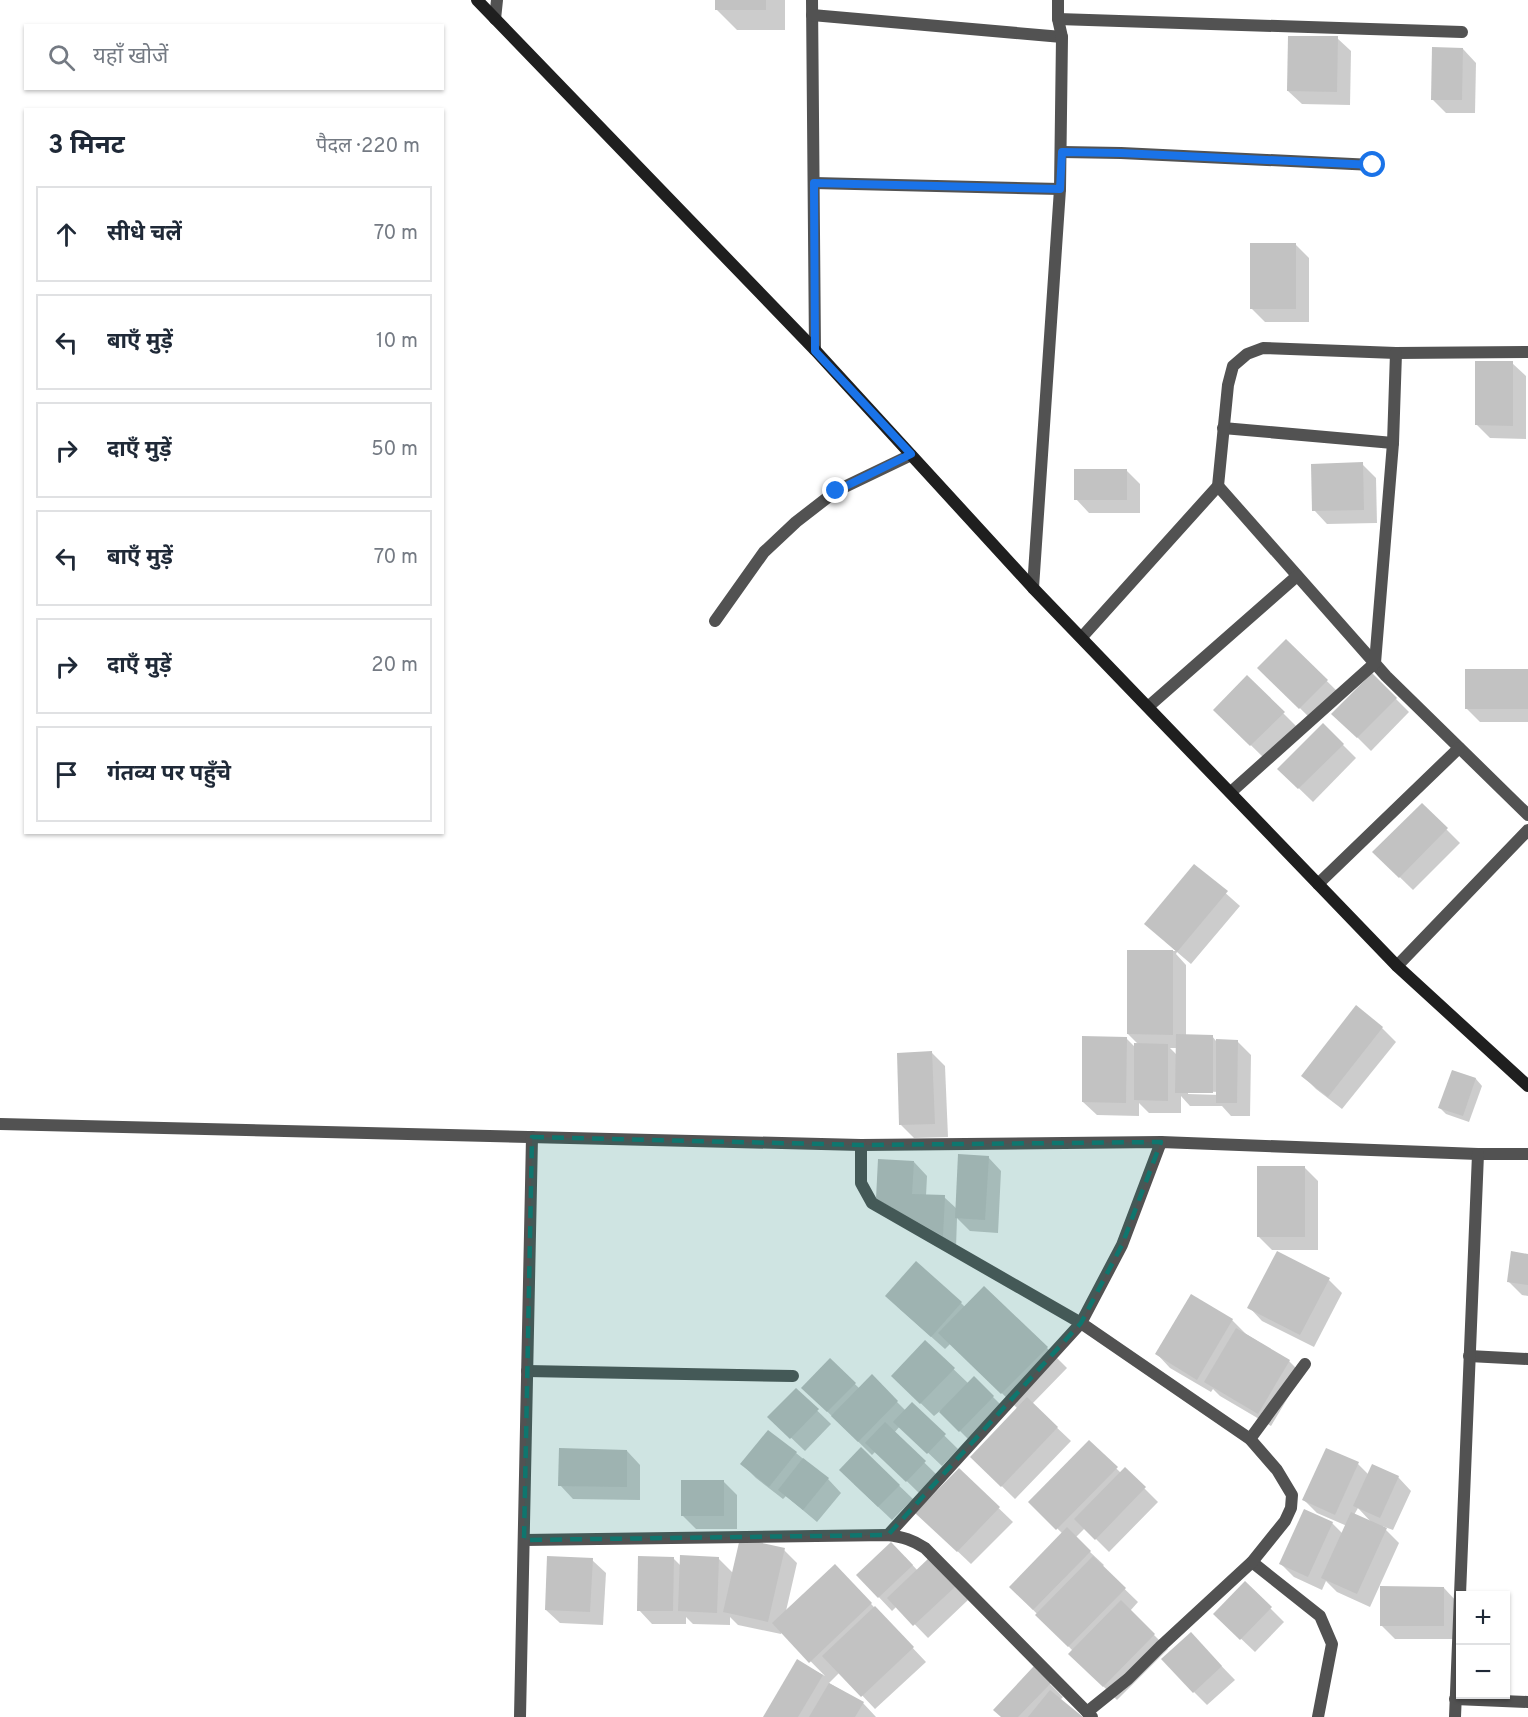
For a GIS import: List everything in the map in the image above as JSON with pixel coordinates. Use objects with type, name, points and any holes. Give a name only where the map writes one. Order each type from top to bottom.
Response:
[{"type":"street","points":[[477,0],[815,351],[1033,588],[1397,966],[1528,1086]]},
{"type":"street","points":[[495,19],[497,0]]},
{"type":"street","points":[[812,0],[815,351]]},
{"type":"street","points":[[1033,588],[1062,152],[1062,37],[1058,19],[1058,0]]},
{"type":"street","points":[[812,15],[1062,37]]},
{"type":"street","points":[[1058,19],[1462,32]]},
{"type":"street","points":[[1062,152],[1373,165]]},
{"type":"street","points":[[814,183],[1060,189]]},
{"type":"street","points":[[1082,637],[1218,486],[1228,385],[1233,366],[1247,354],[1263,348],[1396,353],[1528,352]]},
{"type":"street","points":[[1231,792],[1375,663],[1393,443],[1396,353]]},
{"type":"street","points":[[1223,428],[1393,443]]},
{"type":"street","points":[[715,621],[764,552],[796,522],[836,491],[911,454]]},
{"type":"street","points":[[1218,486],[1386,676],[1528,815]]},
{"type":"street","points":[[1149,706],[1297,576]]},
{"type":"street","points":[[1318,884],[1459,748]]},
{"type":"street","points":[[1397,966],[1528,830]]},
{"type":"street","points":[[0,1124],[861,1145],[1161,1142],[1528,1154]]},
{"type":"street","points":[[520,1717],[532,1137]]},
{"type":"street","points":[[888,1535],[1081,1323],[1122,1245],[1161,1142]]},
{"type":"street","points":[[524,1539],[888,1535],[903,1537],[925,1548],[1090,1714],[1252,1562],[1285,1521],[1292,1508],[1292,1495],[1277,1470],[1250,1439],[1081,1323],[872,1203],[861,1183],[861,1145]]},
{"type":"street","points":[[1455,1717],[1478,1154]]},
{"type":"street","points":[[1469,1356],[1528,1359]]},
{"type":"street","points":[[1250,1439],[1305,1365]]},
{"type":"street","points":[[527,1371],[792,1376]]},
{"type":"street","points":[[1252,1562],[1320,1616],[1332,1644],[1318,1717]]},
{"type":"street","points":[[1455,1699],[1528,1702]]},
{"type":"highlighted area","points":[[532,1137],[861,1145],[1161,1142],[1122,1245],[1081,1323],[888,1535],[524,1540]]},
{"type":"building","points":[[715,0],[766,0],[766,10],[715,10]]},
{"type":"building","points":[[1288,36],[1338,36],[1337,92],[1287,91]]},
{"type":"building","points":[[1432,47],[1463,48],[1462,100],[1431,100]]},
{"type":"building","points":[[1250,243],[1296,243],[1296,309],[1250,309]]},
{"type":"building","points":[[1475,361],[1513,361],[1513,426],[1475,425]]},
{"type":"building","points":[[1363,462],[1364,510],[1312,511],[1311,464]]},
{"type":"building","points":[[1074,469],[1127,469],[1127,500],[1074,500]]},
{"type":"building","points":[[1286,639],[1328,680],[1299,709],[1257,668]]},
{"type":"building","points":[[1465,669],[1528,669],[1528,709],[1465,709]]},
{"type":"building","points":[[1372,673],[1397,698],[1357,738],[1331,714]]},
{"type":"building","points":[[1247,675],[1285,712],[1250,746],[1213,710]]},
{"type":"building","points":[[1323,723],[1344,744],[1298,789],[1277,769]]},
{"type":"building","points":[[1422,803],[1448,828],[1399,878],[1372,852]]},
{"type":"building","points":[[1194,864],[1228,891],[1177,952],[1144,924]]},
{"type":"building","points":[[1127,950],[1173,950],[1173,1035],[1127,1034]]},
{"type":"building","points":[[1356,1005],[1383,1027],[1328,1097],[1301,1076]]},
{"type":"building","points":[[1176,1034],[1213,1035],[1213,1093],[1175,1093]]},
{"type":"building","points":[[1082,1036],[1127,1037],[1126,1103],[1082,1102]]},
{"type":"building","points":[[1216,1039],[1238,1040],[1237,1103],[1216,1103]]},
{"type":"building","points":[[1134,1043],[1168,1044],[1168,1101],[1134,1100]]},
{"type":"building","points":[[932,1051],[935,1124],[899,1125],[897,1053]]},
{"type":"building","points":[[1452,1070],[1476,1078],[1463,1116],[1438,1108]]},
{"type":"building","points":[[958,1154],[989,1156],[985,1220],[955,1218]]},
{"type":"building","points":[[878,1159],[914,1161],[912,1194],[945,1195],[943,1236],[876,1199]]},
{"type":"building","points":[[1257,1166],[1305,1166],[1305,1237],[1257,1237]]},
{"type":"building","points":[[1277,1251],[1330,1278],[1300,1335],[1247,1308]]},
{"type":"building","points":[[1511,1251],[1528,1254],[1528,1285],[1507,1282]]},
{"type":"building","points":[[916,1261],[962,1302],[931,1337],[885,1296]]},
{"type":"building","points":[[984,1286],[1048,1347],[1001,1394],[938,1333]]},
{"type":"building","points":[[1191,1294],[1233,1319],[1197,1380],[1155,1354]]},
{"type":"building","points":[[1236,1328],[1290,1360],[1258,1414],[1204,1382]]},
{"type":"building","points":[[925,1340],[955,1368],[920,1404],[891,1376]]},
{"type":"building","points":[[830,1358],[856,1383],[827,1412],[801,1388]]},
{"type":"building","points":[[872,1374],[898,1401],[858,1442],[831,1416]]},
{"type":"building","points":[[974,1376],[994,1396],[959,1432],[939,1412]]},
{"type":"building","points":[[796,1388],[819,1409],[790,1439],[767,1417]]},
{"type":"building","points":[[1027,1397],[1058,1427],[1001,1487],[970,1457]]},
{"type":"building","points":[[912,1402],[946,1434],[927,1454],[893,1422]]},
{"type":"building","points":[[885,1422],[926,1461],[906,1482],[865,1443]]},
{"type":"building","points":[[768,1430],[797,1452],[769,1487],[740,1464]]},
{"type":"building","points":[[1089,1440],[1118,1467],[1056,1530],[1028,1502]]},
{"type":"building","points":[[861,1447],[900,1485],[878,1507],[839,1470]]},
{"type":"building","points":[[559,1448],[627,1450],[627,1487],[558,1486]]},
{"type":"building","points":[[1326,1448],[1359,1462],[1335,1515],[1302,1500]]},
{"type":"building","points":[[803,1458],[829,1478],[803,1510],[778,1490]]},
{"type":"building","points":[[1372,1464],[1399,1476],[1380,1518],[1353,1506]]},
{"type":"building","points":[[1125,1467],[1146,1487],[1095,1540],[1074,1519]]},
{"type":"building","points":[[959,1468],[1000,1507],[957,1552],[915,1513]]},
{"type":"building","points":[[681,1480],[724,1480],[724,1516],[681,1516]]},
{"type":"building","points":[[1304,1509],[1333,1522],[1308,1577],[1279,1564]]},
{"type":"building","points":[[1351,1512],[1387,1528],[1357,1594],[1321,1578]]},
{"type":"building","points":[[1067,1527],[1091,1551],[1033,1610],[1009,1587]]},
{"type":"building","points":[[740,1538],[785,1548],[768,1622],[723,1612]]},
{"type":"building","points":[[891,1542],[913,1565],[878,1598],[856,1575]]},
{"type":"building","points":[[680,1555],[719,1557],[717,1613],[678,1611]]},
{"type":"building","points":[[547,1556],[593,1558],[590,1612],[545,1610]]},
{"type":"building","points":[[638,1556],[674,1557],[673,1611],[637,1611]]},
{"type":"building","points":[[1093,1556],[1126,1588],[1068,1647],[1035,1615]]},
{"type":"building","points":[[930,1557],[956,1586],[913,1626],[887,1598]]},
{"type":"building","points":[[835,1564],[872,1603],[809,1663],[772,1623]]},
{"type":"building","points":[[1245,1581],[1272,1607],[1240,1640],[1213,1614]]},
{"type":"building","points":[[1380,1586],[1444,1587],[1444,1626],[1380,1626]]},
{"type":"building","points":[[1121,1600],[1155,1634],[1103,1687],[1068,1654]]},
{"type":"building","points":[[875,1606],[914,1647],[861,1697],[822,1656]]},
{"type":"building","points":[[1191,1632],[1222,1666],[1193,1693],[1161,1659]]},
{"type":"building","points":[[797,1659],[823,1675],[798,1717],[763,1717]]},
{"type":"building","points":[[1034,1666],[1051,1683],[1018,1717],[1001,1717],[993,1710]]},
{"type":"building","points":[[829,1683],[864,1702],[855,1717],[809,1717]]},
{"type":"building","points":[[1050,1690],[1083,1717],[1028,1717]]},
{"type":"route","points":[[836,491],[911,454],[815,351],[814,183],[1060,189],[1062,152],[1373,165]]}]
